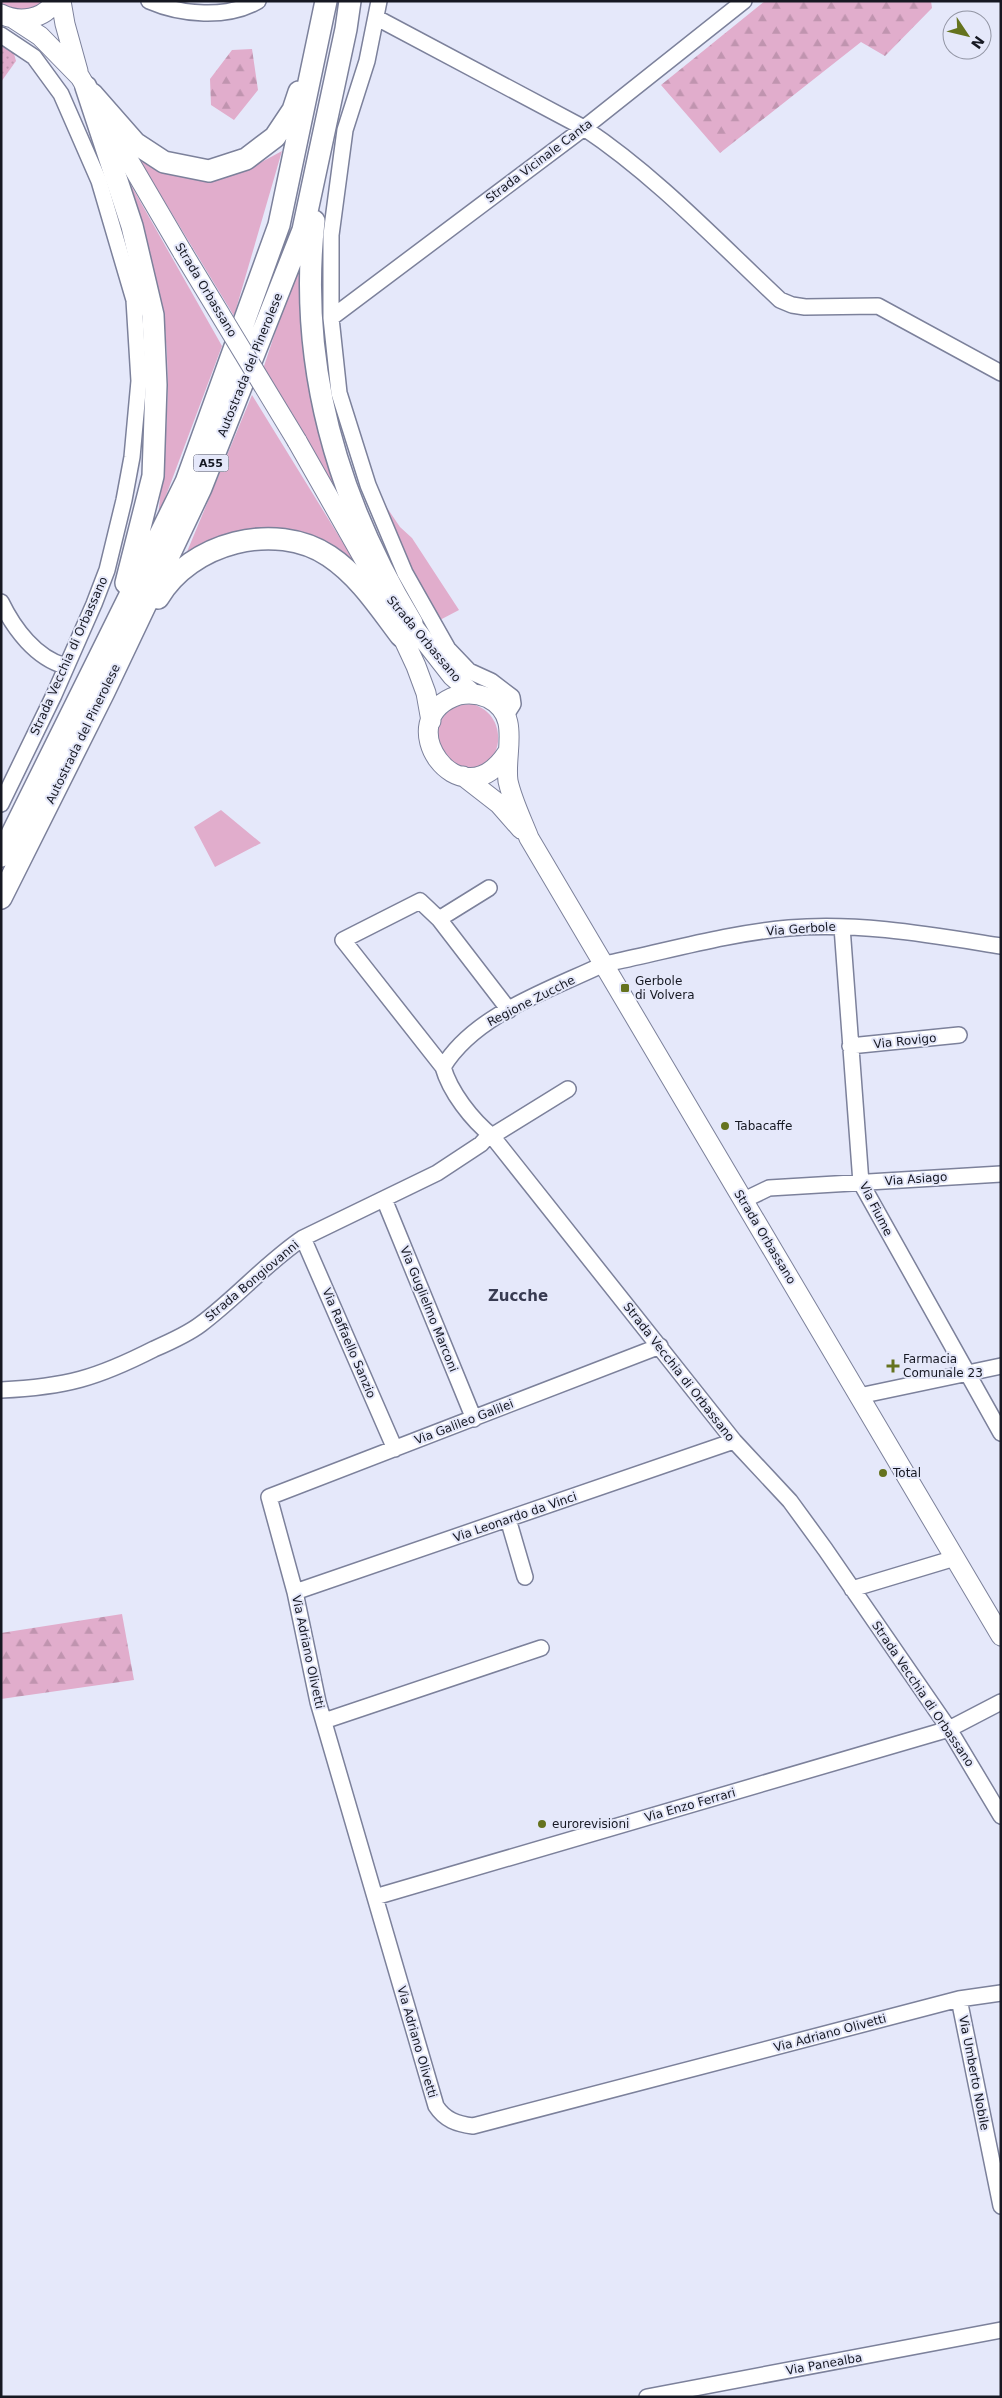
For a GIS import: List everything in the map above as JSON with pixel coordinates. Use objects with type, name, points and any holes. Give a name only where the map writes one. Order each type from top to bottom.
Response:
[{"type":"highway","name":"Autostrada del Pinerolese","points":[[1,898],[104,692],[202,488],[304,230],[346,29],[350,1]]},
{"type":"highway","points":[[83,82],[135,143],[164,162],[209,171],[246,159],[275,137],[292,110],[325,11]]},
{"type":"highway","name":"Autostrada del Pinerolese","points":[[1,856],[186,482],[280,224],[325,11]]},
{"type":"highway","points":[[346,29],[317,193],[312,240],[310,288],[314,354],[331,442],[352,504],[388,583],[406,630]]},
{"type":"highway","points":[[81,694],[126,582],[153,476],[156,385],[154,315],[132,226],[83,82]]},
{"type":"highway","points":[[104,692],[164,587],[188,564],[212,551],[249,539],[270,538],[292,541],[310,546],[328,555],[347,569],[406,630]]},
{"type":"main road","name":"Strada Orbassano","points":[[8,16],[28,19],[42,14],[55,1]]},
{"type":"main road","name":"Strada Orbassano","points":[[61,1],[65,24],[83,82]]},
{"type":"main road","name":"Strada Orbassano","points":[[8,16],[44,40],[83,82],[406,630],[473,694]]},
{"type":"main road","name":"Strada Orbassano","points":[[406,630],[426,693],[431,721]]},
{"type":"main road","name":"Strada Orbassano","points":[[529,838],[499,804],[463,776],[442,766],[434,756],[429,745],[428,733],[431,721],[438,709],[448,700],[460,695],[473,694],[492,700],[506,715],[510,734],[507,753],[510,789],[529,838],[1001,1636]]},
{"type":"main road","points":[[463,776],[474,776],[488,772],[501,762],[507,753]]},
{"type":"street","points":[[148,1],[180,10],[205,12],[240,10],[258,1]]},
{"type":"street","points":[[379,1],[367,61],[345,130],[331,235],[331,318],[339,393],[368,485],[405,574],[448,648],[470,671],[491,681],[512,697],[513,704],[506,715]]},
{"type":"street","name":"Strada Vicinale Canta","points":[[331,318],[584,128],[744,1]]},
{"type":"street","points":[[377,18],[584,128],[637,168],[780,300],[792,306],[805,307],[878,306],[1001,373]]},
{"type":"street","name":"Strada Vecchia di Orbassano","points":[[1,35],[34,57],[61,94],[98,180],[134,300],[139,381],[132,458],[107,570],[54,695],[1,804]]},
{"type":"street","points":[[1,602],[40,655],[51,662],[65,666]]},
{"type":"street","points":[[489,888],[438,919],[509,1010]]},
{"type":"street","name":"Strada Vecchia di Orbassano","points":[[438,919],[420,901],[342,940],[443,1067],[447,1081],[464,1105],[491,1135],[734,1441],[790,1501],[950,1729],[1001,1816]]},
{"type":"street","name":"Via Gerbole","points":[[604,964],[740,935],[789,928],[842,927],[916,932],[1001,946]]},
{"type":"street","name":"Via Fiume","points":[[842,927],[860,1183],[966,1375],[1001,1433]]},
{"type":"street","name":"Regione Zucche","points":[[443,1067],[451,1054],[477,1029],[509,1010],[604,964]]},
{"type":"street","name":"Via Rovigo","points":[[850,1046],[959,1035]]},
{"type":"street","name":"Strada Bongiovanni","points":[[1,1390],[59,1386],[87,1379],[113,1370],[169,1342],[200,1325],[286,1250],[304,1238],[437,1173],[481,1144],[491,1135],[568,1089]]},
{"type":"street","name":"Via Asiago","points":[[744,1200],[769,1188],[1001,1174]]},
{"type":"street","name":"Via Guglielmo Marconi","points":[[384,1199],[474,1419]]},
{"type":"street","name":"Via Raffaello Sanzio","points":[[304,1238],[395,1449]]},
{"type":"street","name":"Via Galileo Galilei","points":[[269,1497],[660,1346]]},
{"type":"street","points":[[860,1396],[966,1375],[1001,1366]]},
{"type":"street","points":[[1,1397],[24,1389]]},
{"type":"street","name":"Via Leonardo da Vinci","points":[[295,1592],[734,1441]]},
{"type":"street","name":"Via Adriano Olivetti","points":[[269,1497],[295,1592],[324,1721],[432,2096],[442,2114],[460,2125],[473,2126],[959,2000],[1001,1994]]},
{"type":"street","points":[[508,1519],[525,1577]]},
{"type":"street","points":[[852,1589],[954,1558]]},
{"type":"street","points":[[324,1721],[541,1648]]},
{"type":"street","name":"Via Enzo Ferrari","points":[[375,1896],[950,1729],[1001,1702]]},
{"type":"street","name":"Via Umberto Nobile","points":[[959,2000],[1001,2206]]},
{"type":"street","name":"Via Panealba","points":[[647,2397],[1001,2330]]},
{"type":"green space","points":[[1,1],[45,1],[24,12],[1,5]]},
{"type":"green space","points":[[765,1],[931,1],[932,8],[885,56],[861,42],[720,153],[661,85]]},
{"type":"green space","points":[[1,44],[13,50],[16,61],[1,82]]},
{"type":"green space","points":[[252,49],[258,90],[234,120],[211,105],[210,79],[232,50]]},
{"type":"green space","points":[[134,151],[220,178],[256,165],[282,151],[234,316]]},
{"type":"green space","points":[[123,171],[222,346],[158,517],[166,434],[167,351],[160,296]]},
{"type":"green space","points":[[302,259],[306,352],[313,407],[334,478],[350,520],[263,369]]},
{"type":"green space","points":[[252,395],[361,572],[291,536],[184,559]]},
{"type":"green space","points":[[375,490],[400,527],[412,538],[459,610],[438,621],[406,567]]},
{"type":"green space","points":[[472,704],[484,710],[493,719],[497,729],[498,740],[496,751],[490,760],[480,766],[466,768],[449,763],[435,734],[440,722],[448,712],[458,706]]},
{"type":"green space","points":[[221,810],[261,843],[215,867],[194,827]]},
{"type":"green space","points":[[122,1614],[134,1680],[1,1699],[1,1633]]},
{"type":"place","name":"Gerbole di Volvera","points":[[625,988]]},
{"type":"place","name":"Tabacaffe","points":[[725,1126]]},
{"type":"place","name":"Farmacia Comunale 23","points":[[893,1366]]},
{"type":"place","name":"Total","points":[[883,1473]]},
{"type":"place","name":"eurorevisioni","points":[[542,1824]]},
{"type":"district","name":"Zucche","points":[[518,1296]]}]
